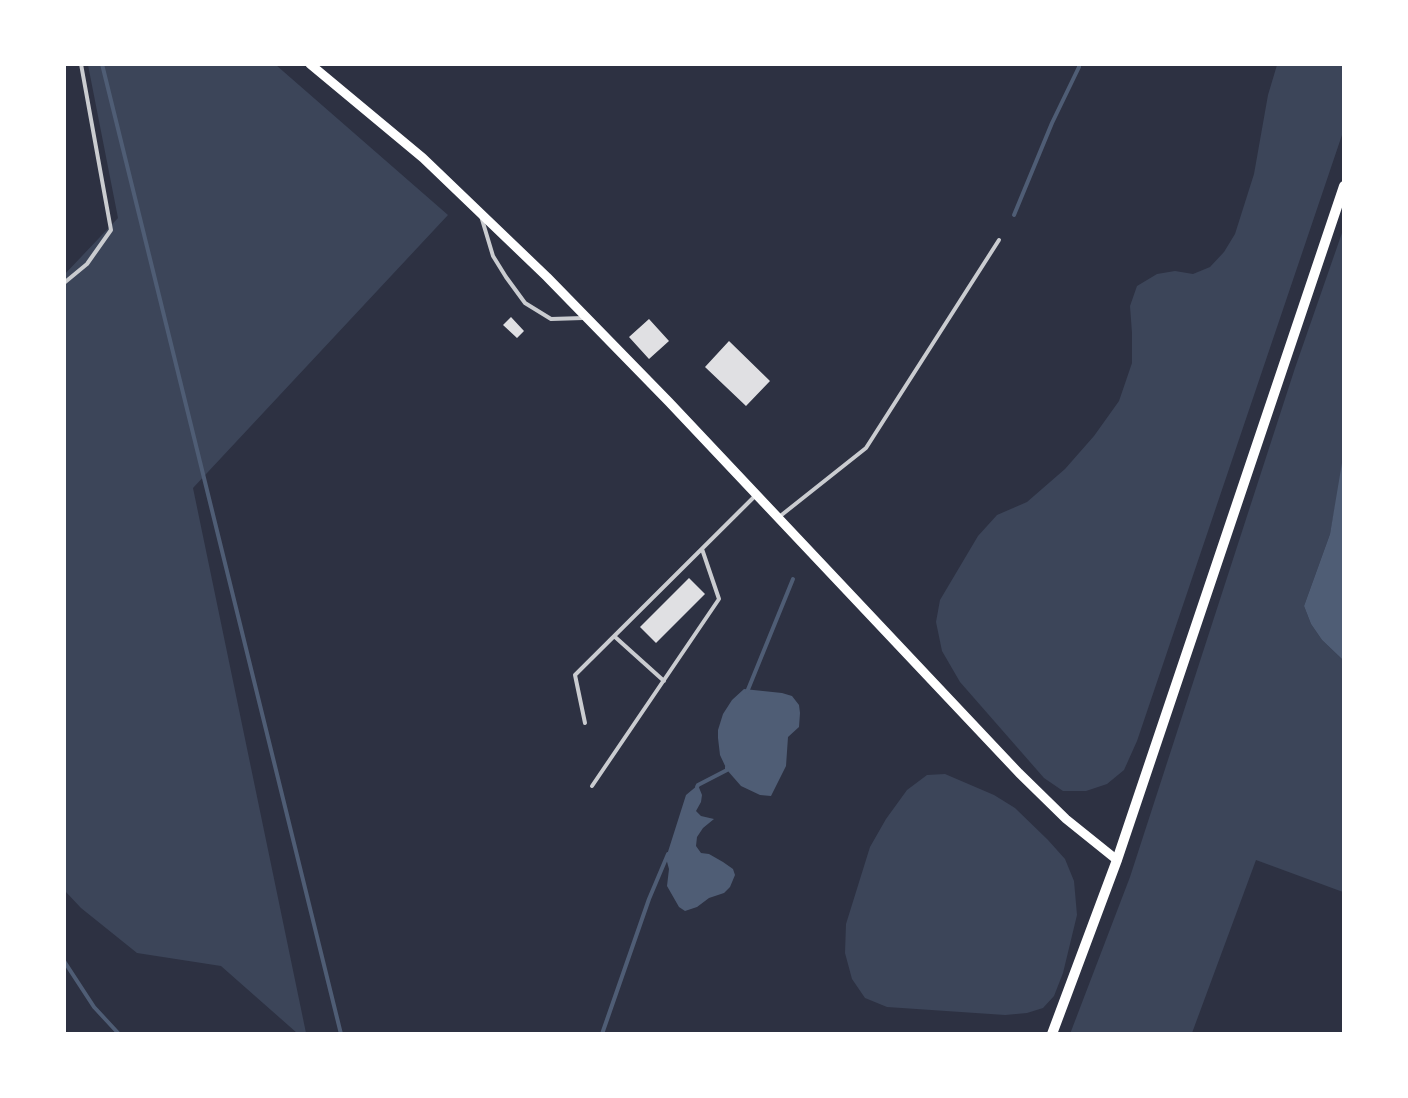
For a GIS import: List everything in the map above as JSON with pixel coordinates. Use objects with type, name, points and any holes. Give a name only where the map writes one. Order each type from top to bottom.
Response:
[{"type":"main road","points":[[310,64],[423,158],[480,212],[669,402],[1019,773],[1066,819],[1117,860]]},
{"type":"main road","points":[[1052,1034],[1117,860],[1344,186]]},
{"type":"lane","points":[[64,284],[87,264],[111,230],[81,64]]},
{"type":"lane","points":[[480,212],[493,256],[525,303],[551,319],[586,318]]},
{"type":"lane","points":[[778,517],[866,448],[999,240]]},
{"type":"lane","points":[[585,723],[575,675],[756,495]]},
{"type":"lane","points":[[592,786],[719,599],[702,549]]},
{"type":"lane","points":[[614,636],[664,681]]},
{"type":"shaded area","points":[[88,65],[276,65],[448,215],[193,488],[306,1033],[297,1033],[221,966],[137,953],[81,908],[65,891],[64,275],[118,218]]},
{"type":"shaded area","points":[[1277,65],[1343,65],[1343,132],[1137,741],[1124,770],[1107,784],[1086,791],[1063,791],[1044,778],[960,682],[942,651],[936,622],[940,600],[978,536],[997,515],[1027,502],[1065,469],[1094,436],[1119,401],[1132,363],[1130,306],[1137,286],[1157,274],[1175,271],[1193,274],[1210,267],[1224,252],[1235,234],[1254,174],[1268,95]]},
{"type":"shaded area","points":[[1343,230],[1343,466],[1330,534],[1304,606],[1311,624],[1322,640],[1343,660],[1343,892],[1256,860],[1192,1033],[1070,1034],[1130,877],[1295,368]]},
{"type":"shaded area","points":[[1343,457],[1344,660],[1322,640],[1311,624],[1304,606],[1330,534]]},
{"type":"shaded area","points":[[744,689],[782,693],[792,696],[799,705],[799,727],[788,737],[786,766],[771,796],[760,795],[741,786],[727,770],[720,755],[718,730],[723,714],[732,700]]},
{"type":"shaded area","points":[[945,774],[994,795],[1015,808],[1065,859],[1074,881],[1077,915],[1063,973],[1054,996],[1043,1008],[1027,1013],[1005,1015],[887,1007],[865,998],[852,979],[845,953],[846,924],[870,847],[886,819],[907,790],[927,775]]},
{"type":"shaded area","points":[[698,785],[702,795],[696,811],[701,816],[714,819],[703,828],[697,837],[696,846],[701,853],[709,854],[733,869],[735,875],[730,887],[724,893],[685,911],[679,907],[667,886],[669,869],[666,858],[686,795]]},
{"type":"building","points":[[511,317],[524,331],[517,338],[503,325]]},
{"type":"building","points":[[649,319],[669,341],[649,359],[629,337]]},
{"type":"building","points":[[729,341],[770,381],[746,406],[705,367]]},
{"type":"building","points":[[689,578],[705,594],[656,643],[640,627]]},
{"type":"waterway","points":[[102,64],[341,1034]]},
{"type":"waterway","points":[[1014,215],[1079,64]]},
{"type":"waterway","points":[[747,692],[793,579]]},
{"type":"waterway","points":[[697,787],[727,770],[727,767]]},
{"type":"waterway","points":[[602,1034],[649,899],[668,854]]},
{"type":"waterway","points":[[64,961],[94,1007],[119,1034]]}]
